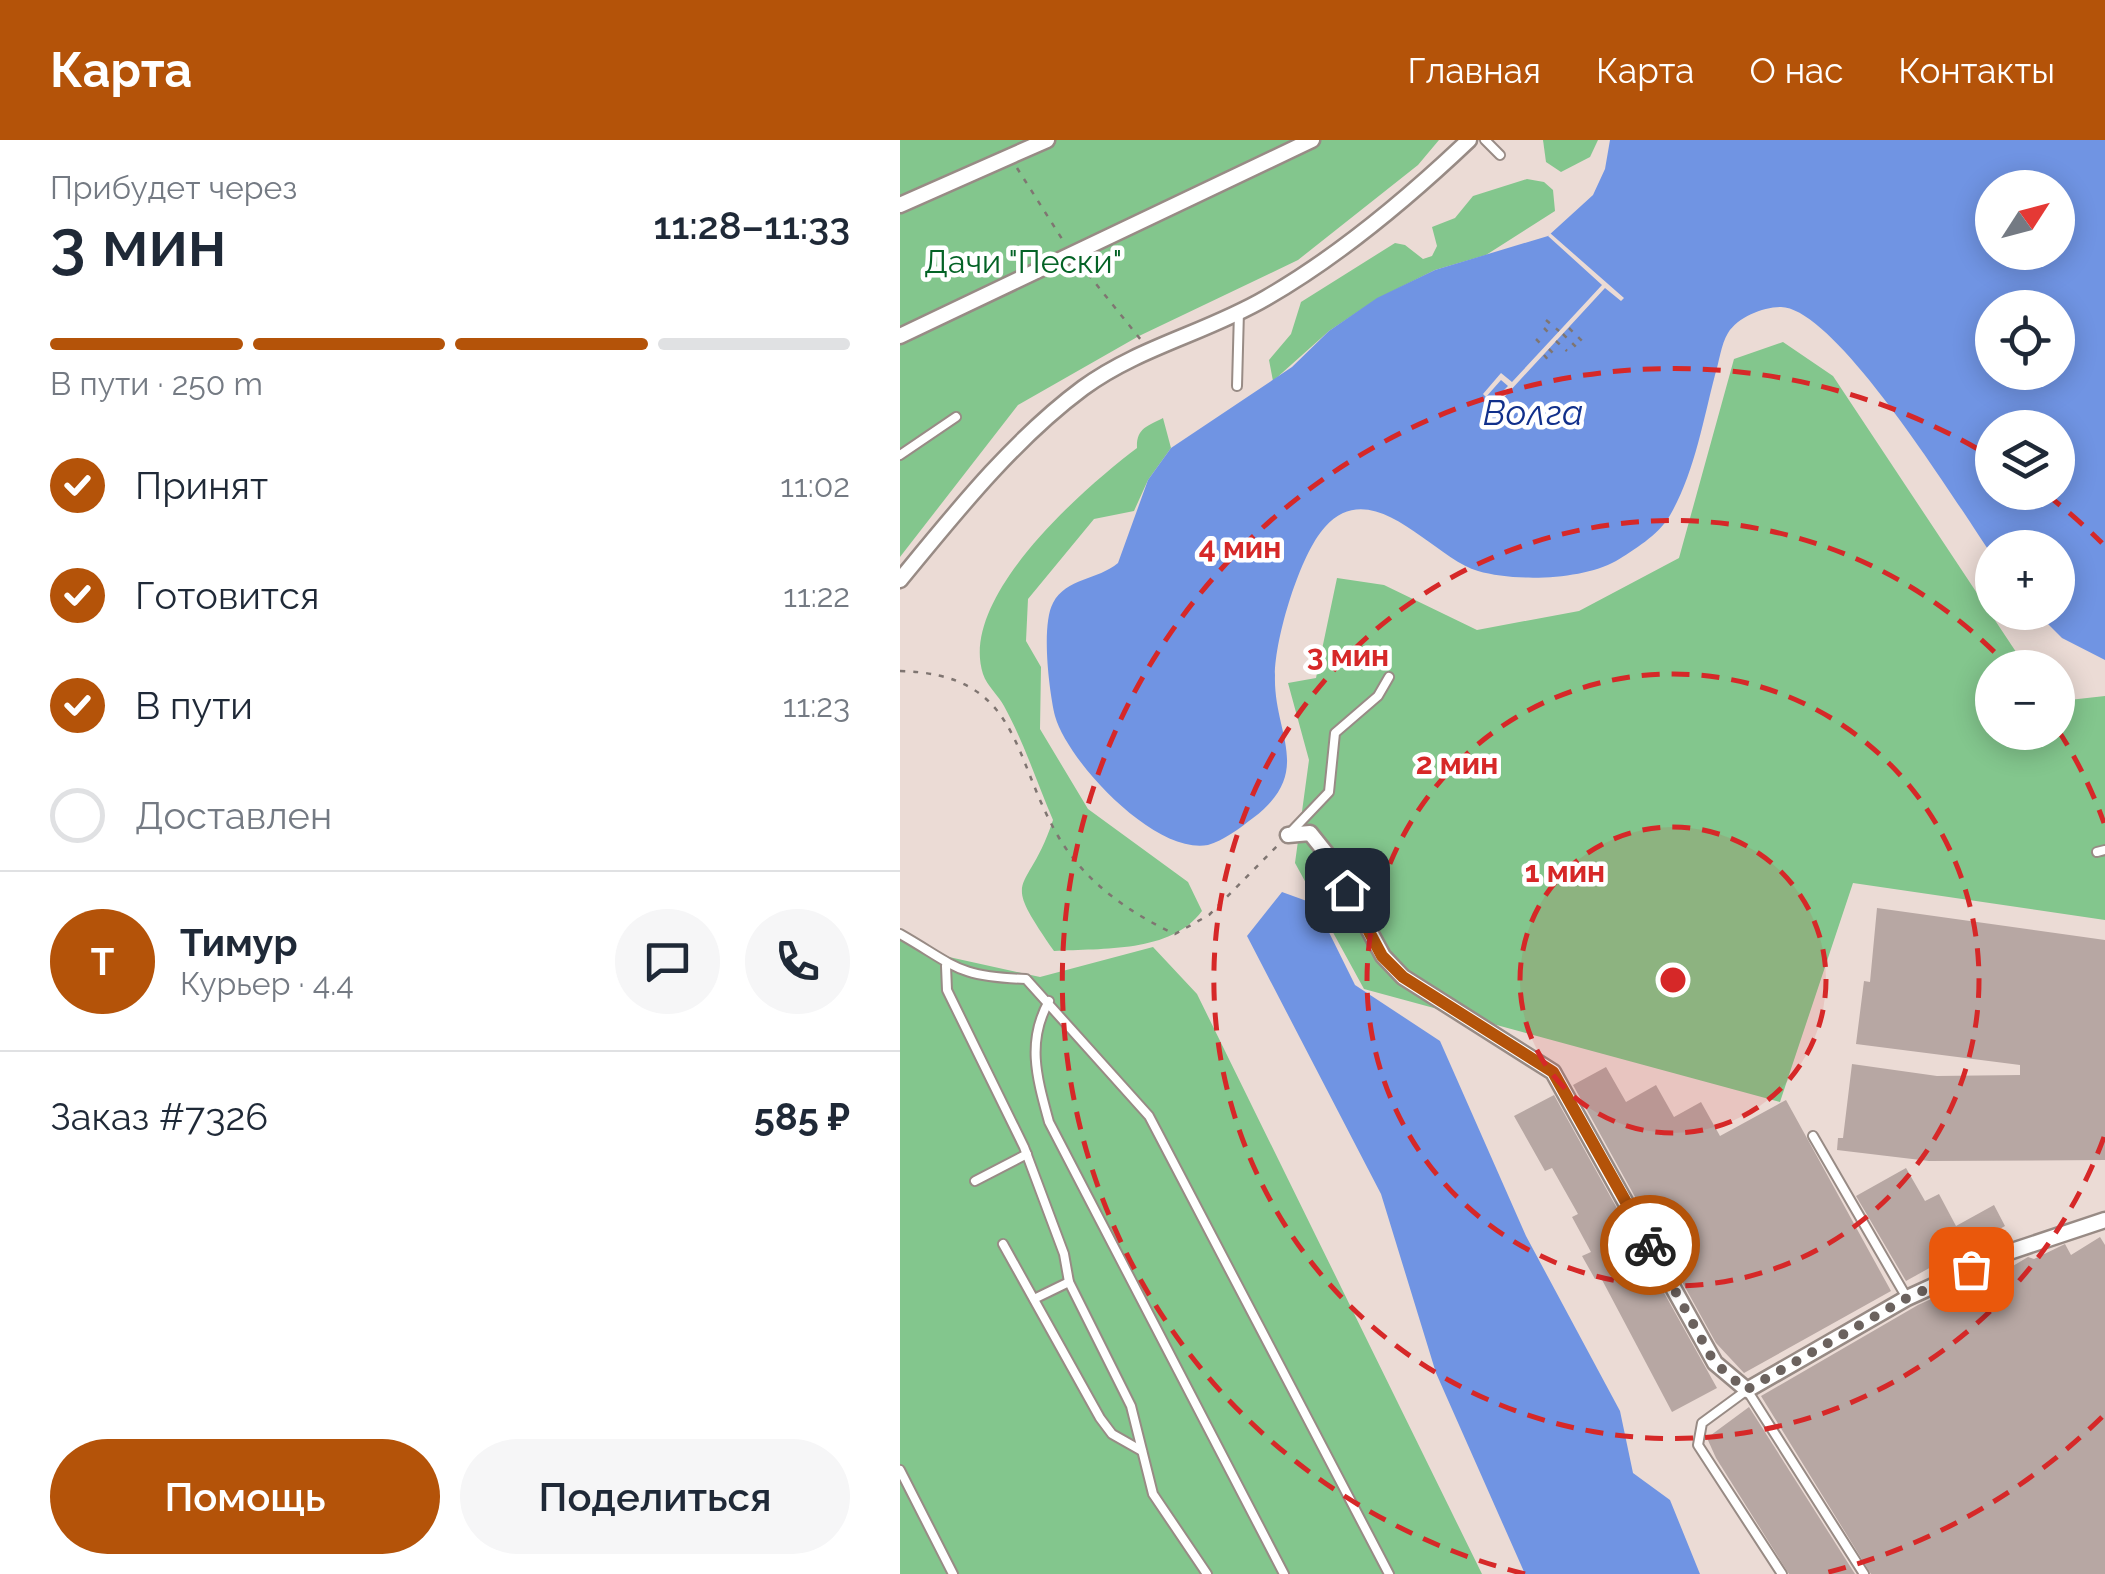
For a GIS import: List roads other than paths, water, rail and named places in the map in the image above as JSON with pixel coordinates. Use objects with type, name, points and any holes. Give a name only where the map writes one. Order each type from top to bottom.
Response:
[{"type":"street","points":[[900,204],[1048,140]]},
{"type":"street","points":[[900,336],[1312,140]]},
{"type":"street","points":[[900,580],[950,518],[1050,415],[1085,387],[1159,343],[1239,311],[1331,254],[1469,140]]},
{"type":"street","points":[[1288,834],[1310,833],[1330,858],[1382,956],[1403,977],[1553,1072],[1714,1362],[1746,1390],[1907,1298],[2003,1254],[2105,1220]]},
{"type":"lane","points":[[1485,140],[1500,155]]},
{"type":"lane","points":[[1237,386],[1239,311]]},
{"type":"lane","points":[[900,455],[956,418]]},
{"type":"lane","points":[[1288,834],[1330,792],[1336,733],[1378,696],[1388,677]]},
{"type":"lane","points":[[900,934],[946,966],[982,978],[1026,980],[1149,1116],[1388,1574]]},
{"type":"lane","points":[[946,966],[947,990],[1026,1154],[1064,1254],[1068,1282],[1131,1406],[1153,1494],[1207,1574]]},
{"type":"lane","points":[[1048,1000],[1036,1022],[1033,1063],[1049,1122],[1284,1574]]},
{"type":"lane","points":[[1813,1136],[1907,1298]]},
{"type":"lane","points":[[975,1181],[1026,1154]]},
{"type":"lane","points":[[1003,1244],[1100,1418],[1112,1434],[1142,1452]]},
{"type":"lane","points":[[1034,1299],[1068,1282]]},
{"type":"lane","points":[[1782,1574],[1698,1445],[1702,1423],[1746,1390],[1864,1574]]},
{"type":"lane","points":[[900,1470],[952,1574]]},
{"type":"water","name":"Волга","points":[[1610,140],[2105,140],[2105,660],[2054,630],[2075,630],[2075,530],[1975,530],[1895,413],[1833,339],[1805,316],[1774,307],[1744,318],[1728,333],[1697,448],[1678,501],[1659,530],[1616,561],[1567,575],[1493,575],[1460,563],[1383,514],[1363,509],[1344,513],[1325,527],[1298,576],[1276,659],[1276,696],[1287,768],[1272,801],[1253,818],[1208,845],[1187,844],[1164,836],[1140,821],[1095,780],[1063,735],[1055,716],[1047,642],[1053,603],[1074,584],[1118,563],[1148,480],[1171,448],[1292,367],[1329,331],[1377,298],[1435,270],[1548,236],[1593,195],[1605,169]]},
{"type":"water","points":[[1282,892],[1315,904],[1355,985],[1440,1041],[1526,1236],[1620,1411],[1633,1473],[1670,1500],[1700,1574],[1525,1574],[1436,1373],[1381,1194],[1247,936]]},
{"type":"park label","name":"Дачи \"Пески\"","points":[[1023,261]]}]
